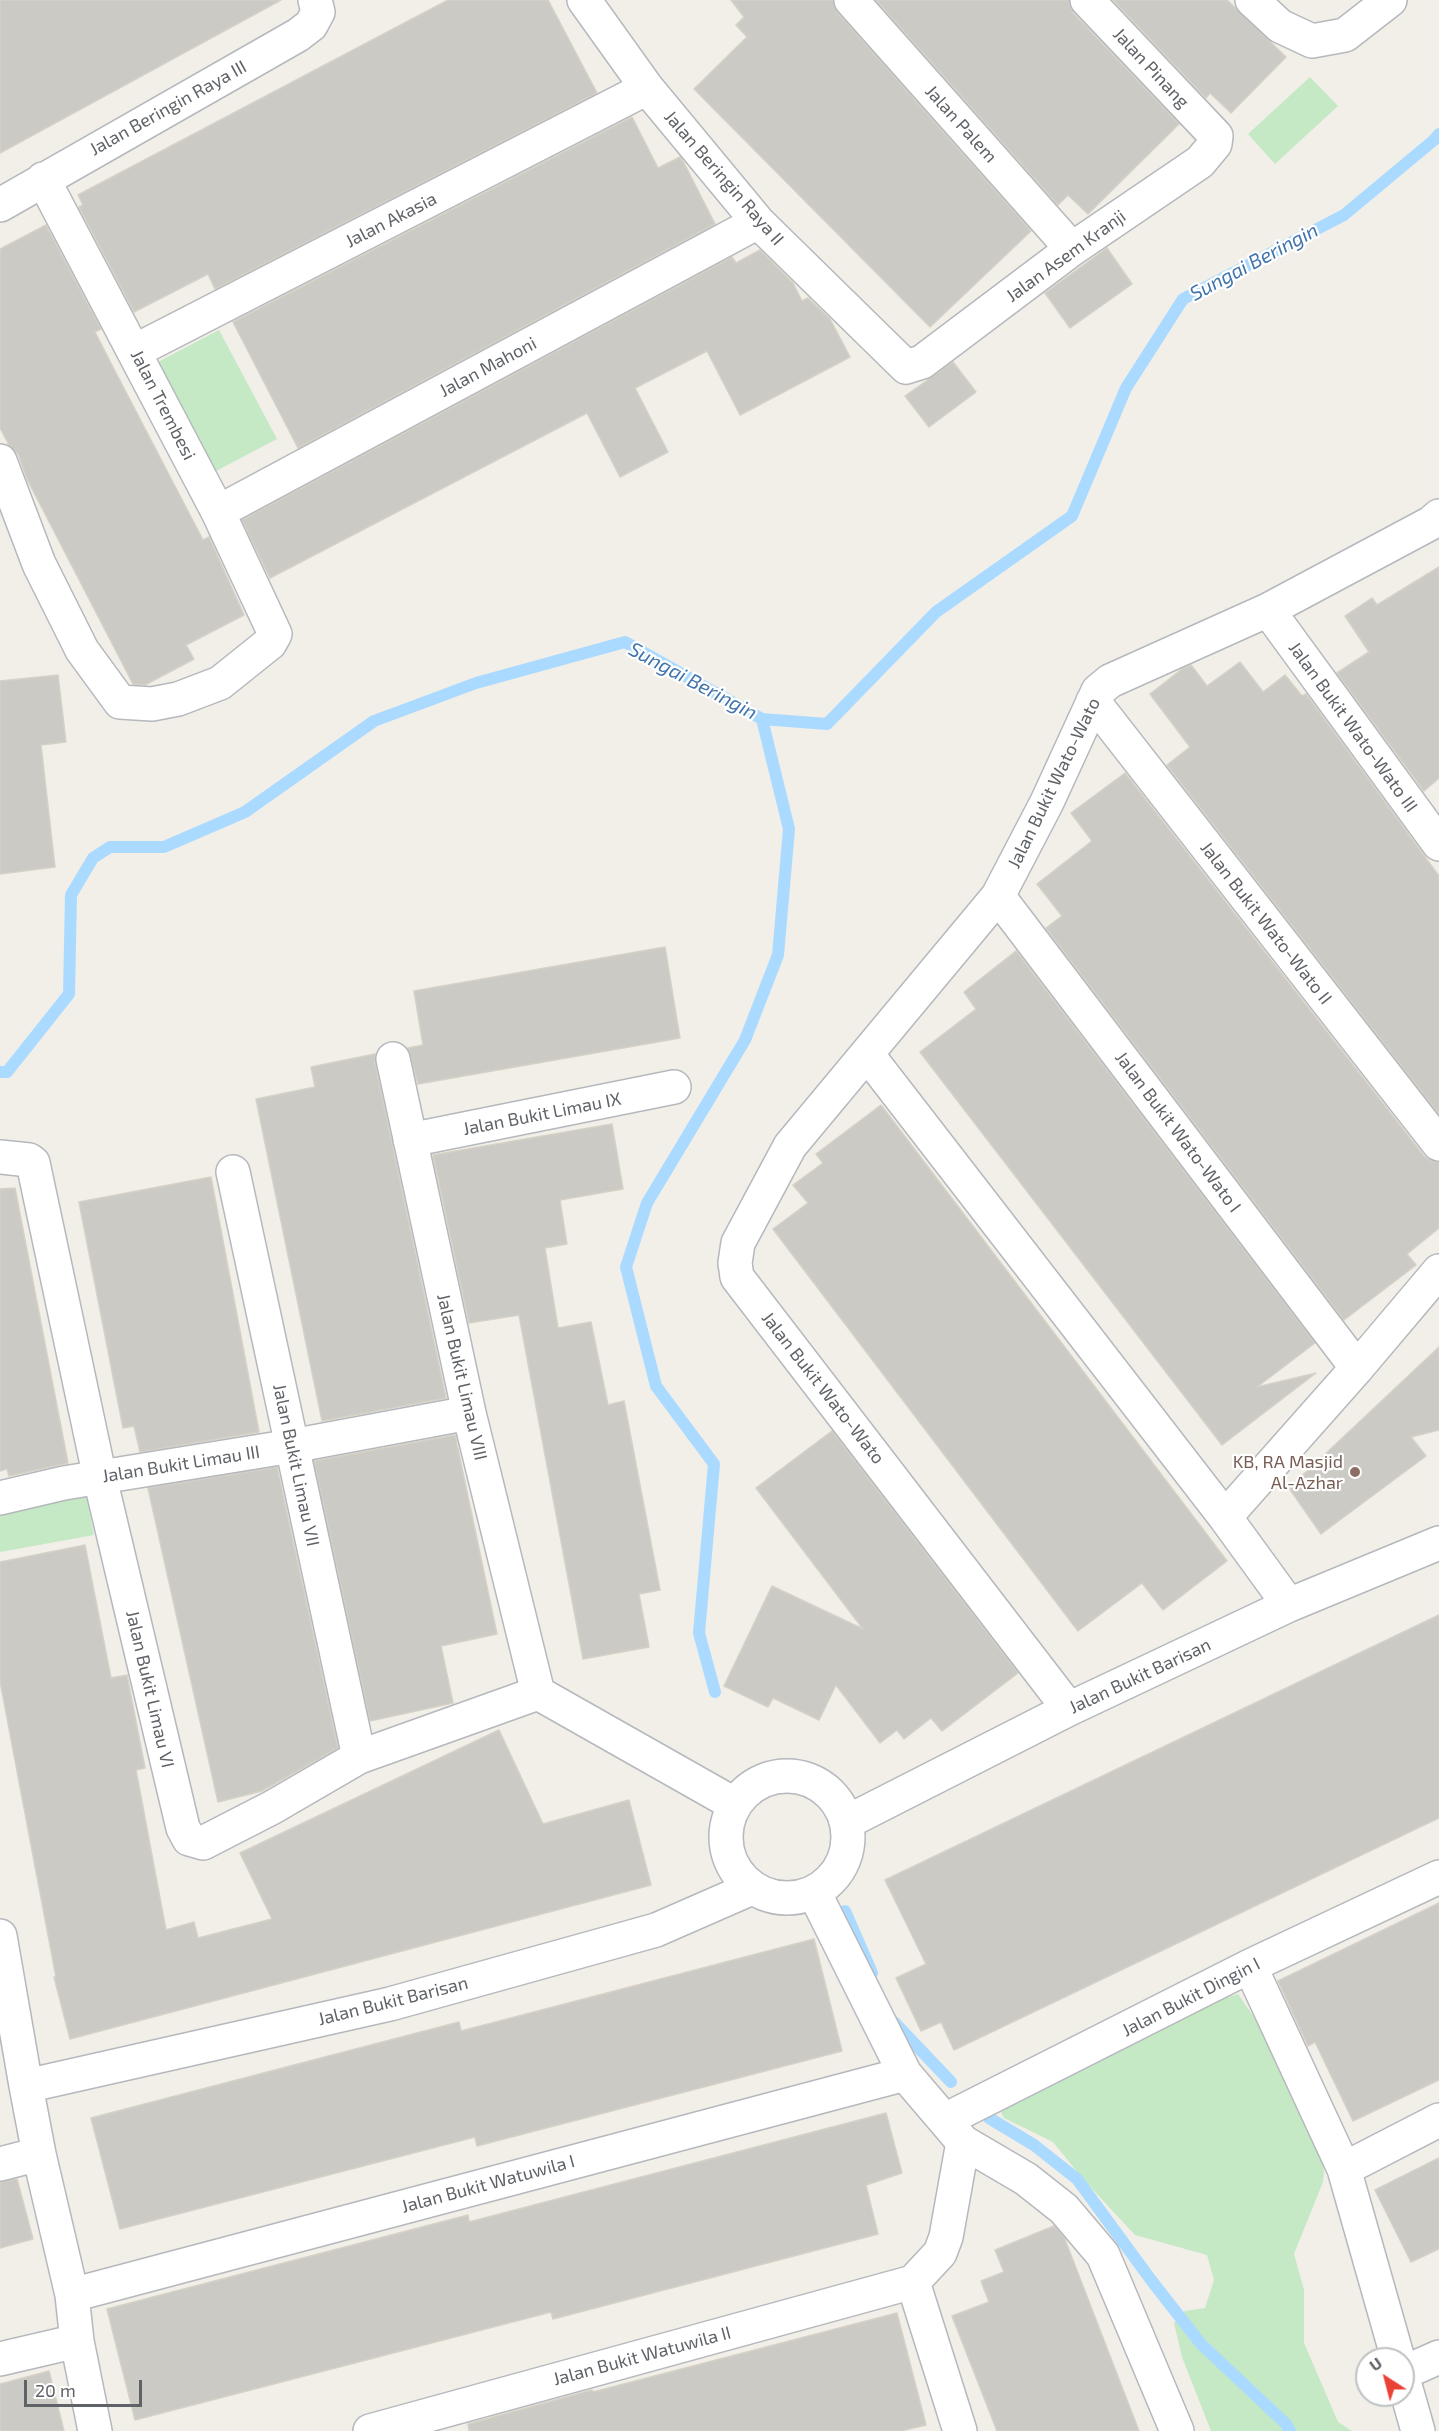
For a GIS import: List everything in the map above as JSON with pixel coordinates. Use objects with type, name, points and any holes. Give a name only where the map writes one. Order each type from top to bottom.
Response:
[{"type":"street","name":"Jalan Beringin Raya III","points":[[0,205],[298,35],[311,25],[318,12],[315,0]]},
{"type":"street","name":"Jalan Beringin Raya II","points":[[584,0],[647,88],[758,222],[906,367]]},
{"type":"street","name":"Jalan Palem","points":[[851,0],[1072,249]]},
{"type":"street","name":"Jalan Pinang","points":[[1087,0],[1216,136]]},
{"type":"street","points":[[1252,0],[1281,26],[1312,41],[1345,35],[1389,0]]},
{"type":"street","name":"Jalan Akasia","points":[[135,351],[647,88]]},
{"type":"street","name":"Jalan Asem Kranji","points":[[906,367],[922,362],[1072,249],[1200,162],[1215,144],[1216,136]]},
{"type":"street","name":"Jalan Trembesi","points":[[1,464],[39,564],[82,650],[120,702],[152,704],[178,699],[220,683],[270,643],[275,634],[218,512],[43,179]]},
{"type":"street","name":"Jalan Mahoni","points":[[218,512],[758,222]]},
{"type":"street","name":"Jalan Bukit Wato-Wato","points":[[1069,1709],[737,1277],[735,1263],[738,1243],[790,1146],[998,896],[1047,802],[1098,691],[1110,681],[1268,610],[1436,524]]},
{"type":"street","name":"Jalan Bukit Wato-Wato III","points":[[1268,610],[1439,844]]},
{"type":"street","name":"Jalan Bukit Wato-Wato II","points":[[1093,701],[1439,1144]]},
{"type":"street","name":"Jalan Bukit Wato-Wato I","points":[[998,896],[1357,1368]]},
{"type":"street","points":[[867,1054],[1225,1516],[1289,1605]]},
{"type":"street","name":"Jalan Bukit Limau VIII","points":[[393,1059],[470,1413],[538,1693]]},
{"type":"street","name":"Jalan Bukit Limau IX","points":[[410,1140],[674,1087]]},
{"type":"street","name":"Jalan Bukit Limau VI","points":[[0,1157],[29,1160],[33,1164],[100,1478],[183,1828],[189,1839],[202,1843],[273,1807],[359,1757],[538,1693]]},
{"type":"street","name":"Jalan Bukit Limau VII","points":[[233,1172],[359,1757]]},
{"type":"street","points":[[1225,1516],[1357,1368],[1439,1271]]},
{"type":"street","name":"Jalan Bukit Limau III","points":[[0,1498],[100,1478],[470,1413]]},
{"type":"street","name":"Jalan Bukit Barisan","points":[[847,1822],[1069,1709],[1289,1605],[1439,1543]]},
{"type":"street","points":[[538,1693],[734,1804]]},
{"type":"street","points":[[797,1776],[819,1784],[837,1800],[847,1822],[848,1842],[843,1862],[831,1880],[814,1892],[793,1898],[771,1896],[752,1888],[735,1871],[726,1850],[726,1826],[734,1804],[751,1786],[773,1777],[797,1776]]},
{"type":"street","name":"Jalan Bukit Dingin I","points":[[954,2131],[1250,1966],[1439,1877]]},
{"type":"street","name":"Jalan Bukit Barisan","points":[[26,2086],[390,2004],[656,1930],[752,1888]]},
{"type":"street","points":[[814,1892],[905,2074],[954,2131],[1026,2179],[1064,2209],[1103,2255],[1178,2431]]},
{"type":"street","points":[[2,1956],[39,2154],[72,2295],[77,2341],[95,2431]]},
{"type":"street","points":[[1250,1966],[1344,2169],[1395,2347]]},
{"type":"street","name":"Jalan Bukit Watuwila I","points":[[72,2295],[905,2074]]},
{"type":"street","points":[[1344,2169],[1439,2120]]},
{"type":"street","points":[[954,2131],[946,2237],[940,2253],[913,2282],[960,2431]]},
{"type":"street","points":[[0,2164],[39,2154]]},
{"type":"street","name":"Jalan Bukit Watuwila II","points":[[370,2431],[913,2282]]},
{"type":"street","points":[[0,2359],[77,2341]]},
{"type":"street","points":[[1415,2368],[1439,2357]]},
{"type":"street","points":[[1411,2407],[1418,2431]]},
{"type":"green space","points":[[1310,77],[1338,106],[1275,164],[1248,134]]},
{"type":"green space","points":[[219,330],[277,439],[216,471],[158,362]]},
{"type":"green space","points":[[86,1495],[94,1535],[0,1552],[0,1511]]},
{"type":"green space","points":[[1238,1994],[1258,2023],[1308,2131],[1320,2147],[1324,2172],[1323,2182],[1294,2254],[1304,2290],[1304,2343],[1338,2422],[1352,2431],[1211,2431],[1182,2357],[1174,2323],[1185,2311],[1205,2308],[1214,2280],[1207,2255],[1135,2235],[1084,2180],[1053,2142],[1004,2118],[1001,2112],[1050,2078],[1175,2014]]},
{"type":"building","points":[[0,0],[281,0],[0,153]]},
{"type":"building","points":[[448,0],[548,0],[597,93],[215,289],[208,274],[134,312],[79,207],[83,205],[78,195]]},
{"type":"building","points":[[731,0],[833,0],[837,12],[1031,231],[930,327],[694,89],[747,37],[736,25],[744,17]]},
{"type":"building","points":[[876,0],[1069,0],[1073,13],[1179,124],[1088,214],[1068,195],[1058,205]]},
{"type":"building","points":[[1113,0],[1227,0],[1286,57],[1231,113],[1210,93],[1206,98]]},
{"type":"building","points":[[632,117],[658,168],[680,157],[715,224],[298,448],[233,322]]},
{"type":"building","points":[[46,225],[101,329],[95,332],[203,540],[209,537],[244,615],[186,645],[194,659],[145,685],[133,684],[27,479],[18,454],[9,445],[0,428],[0,249]]},
{"type":"building","points":[[1107,248],[1132,284],[1070,328],[1045,293]]},
{"type":"building","points":[[760,250],[793,283],[802,301],[808,298],[830,319],[850,357],[740,415],[707,351],[635,388],[668,452],[620,477],[587,413],[270,578],[242,520],[732,257],[736,263]]},
{"type":"building","points":[[953,362],[976,392],[929,427],[905,396]]},
{"type":"building","points":[[1439,567],[1439,778],[1424,791],[1337,673],[1369,652],[1345,616],[1372,598],[1377,605]]},
{"type":"building","points":[[1240,662],[1263,692],[1285,675],[1302,696],[1306,694],[1439,876],[1439,1114],[1167,765],[1190,747],[1150,694],[1182,669],[1191,665],[1207,686]]},
{"type":"building","points":[[58,675],[66,742],[41,745],[55,867],[0,874],[0,681]]},
{"type":"building","points":[[1125,773],[1424,1156],[1431,1161],[1439,1162],[1439,1228],[1407,1254],[1416,1265],[1344,1320],[1046,928],[1062,916],[1037,884],[1092,841],[1071,813]]},
{"type":"building","points":[[665,947],[680,1038],[418,1084],[408,1048],[423,1045],[414,991]]},
{"type":"building","points":[[1016,951],[1315,1343],[1257,1387],[1316,1373],[1222,1445],[920,1052],[976,1009],[964,992]]},
{"type":"building","points":[[375,1054],[375,1063],[446,1398],[322,1421],[256,1099],[315,1087],[311,1067]]},
{"type":"building","points":[[881,1105],[1227,1561],[1163,1610],[1142,1583],[1078,1631],[773,1229],[808,1203],[793,1185],[823,1163],[816,1154]]},
{"type":"building","points":[[612,1124],[623,1189],[560,1200],[567,1244],[545,1248],[558,1328],[591,1322],[608,1405],[624,1401],[660,1590],[639,1594],[649,1647],[583,1659],[519,1315],[469,1323],[433,1155]]},
{"type":"building","points":[[211,1177],[259,1432],[140,1452],[134,1426],[123,1428],[79,1202]]},
{"type":"building","points":[[15,1188],[68,1463],[9,1476],[7,1469],[0,1471],[0,1189]]},
{"type":"building","name":"KB, RA Masjid Al-Azhar","points":[[1439,1347],[1439,1430],[1411,1437],[1426,1456],[1321,1534],[1289,1488]]},
{"type":"building","points":[[832,1431],[1018,1673],[942,1731],[931,1718],[904,1739],[897,1730],[880,1743],[836,1685],[819,1720],[773,1698],[768,1707],[724,1686],[772,1586],[863,1629],[756,1488]]},
{"type":"building","points":[[455,1435],[497,1634],[441,1646],[453,1703],[370,1721],[314,1461]]},
{"type":"building","points":[[277,1467],[338,1748],[262,1791],[218,1802],[148,1488]]},
{"type":"building","points":[[85,1545],[111,1678],[127,1675],[145,1768],[136,1770],[166,1930],[194,1922],[198,1938],[272,1919],[240,1853],[499,1730],[543,1824],[629,1800],[651,1885],[70,2039],[54,1977],[56,1977],[0,1681],[0,1562]]},
{"type":"building","points":[[1439,1615],[1439,1818],[954,2050],[941,2022],[921,2031],[896,1978],[926,1964],[885,1880]]},
{"type":"building","points":[[1439,1903],[1439,2080],[1353,2121],[1315,2042],[1308,2046],[1278,1981]]},
{"type":"building","points":[[814,1939],[842,2051],[477,2146],[475,2137],[120,2229],[91,2118],[459,2022],[461,2031]]},
{"type":"building","points":[[886,2113],[902,2173],[866,2185],[878,2234],[553,2319],[551,2312],[135,2420],[107,2309],[468,2215],[469,2222]]},
{"type":"building","points":[[1439,2158],[1439,2249],[1411,2262],[1375,2190]]},
{"type":"building","points":[[17,2179],[33,2239],[0,2248],[0,2182]]},
{"type":"building","points":[[1054,2226],[1064,2237],[1139,2431],[997,2431],[952,2316],[989,2302],[981,2281],[1004,2272],[995,2250]]},
{"type":"building","points":[[897,2313],[926,2425],[901,2431],[469,2431],[468,2424],[592,2390],[593,2392]]},
{"type":"building","points":[[49,2371],[64,2431],[0,2431],[0,2384]]},
{"type":"waterway","name":"Sungai Beringin","points":[[0,1072],[7,1072],[69,994],[71,895],[93,858],[110,847],[164,847],[245,812],[374,721],[476,683],[625,642],[762,719],[827,724],[936,612],[1072,516],[1126,388],[1183,299],[1344,215],[1439,134]]},
{"type":"waterway","points":[[715,1692],[699,1633],[714,1464],[656,1386],[626,1267],[647,1203],[745,1040],[778,955],[789,829],[762,719]]},
{"type":"waterway","points":[[845,1911],[872,1973]]},
{"type":"waterway","points":[[894,2022],[951,2082]]},
{"type":"waterway","points":[[989,2118],[1034,2145],[1077,2179],[1201,2344],[1286,2424],[1290,2431]]},
{"type":"place","name":"KB, RA Masjid Al-Azhar","points":[[1355,1472]]}]
